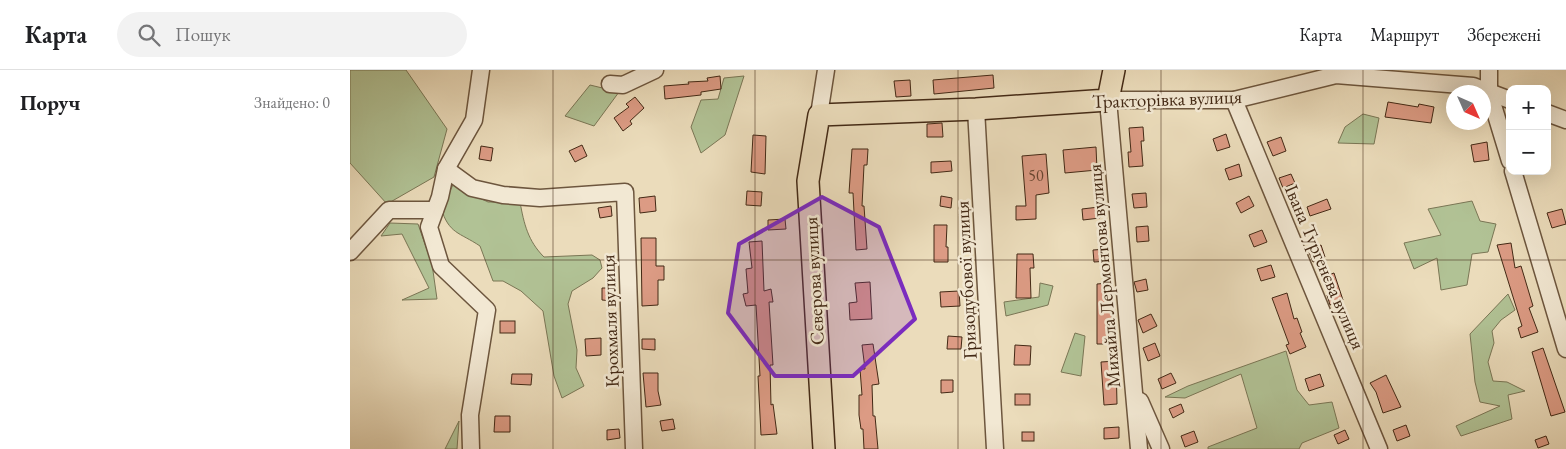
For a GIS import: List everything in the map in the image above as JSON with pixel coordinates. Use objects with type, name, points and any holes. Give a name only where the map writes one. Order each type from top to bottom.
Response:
[{"type":"main road","points":[[1108,100],[1114,70]]},
{"type":"main road","name":"Тракторівка вулиця","points":[[819,115],[976,109],[1108,100]]},
{"type":"main road","name":"Сєверова вулиця","points":[[819,115],[808,181],[824,449]]},
{"type":"street","points":[[471,449],[470,415],[487,310],[441,266],[429,227],[446,169],[474,120],[481,70]]},
{"type":"street","points":[[610,84],[623,85],[655,70]]},
{"type":"street","points":[[819,115],[826,70]]},
{"type":"street","points":[[1488,70],[1489,85]]},
{"type":"street","name":"Тракторівка вулиця","points":[[1108,100],[1234,100],[1336,75],[1461,85]]},
{"type":"street","name":"Тракторівка вулиця","points":[[1491,93],[1506,98]]},
{"type":"street","points":[[1491,99],[1506,148]]},
{"type":"street","name":"Михайла Лермонтова вулиця","points":[[1108,100],[1139,449]]},
{"type":"street","name":"Івана Тургенєва вулиця","points":[[1234,100],[1379,449]]},
{"type":"street","name":"Гризодубової вулиця","points":[[976,109],[995,449]]},
{"type":"street","points":[[1551,114],[1566,120]]},
{"type":"street","name":"Крохмаля вулиця","points":[[446,169],[472,188],[503,195],[540,198],[625,192],[634,449]]},
{"type":"street","points":[[1514,175],[1566,350]]},
{"type":"street","points":[[350,252],[389,210],[435,210]]},
{"type":"street","points":[[1134,387],[1160,449]]},
{"type":"highlighted area","points":[[822,197],[879,227],[915,319],[853,376],[775,376],[728,313],[739,244]]},
{"type":"green space","points":[[350,70],[406,70],[447,129],[434,177],[387,204],[350,163]]},
{"type":"green space","points":[[744,76],[725,135],[701,153],[691,127],[701,100],[718,99],[724,78]]},
{"type":"green space","points":[[590,85],[619,92],[594,126],[565,116]]},
{"type":"green space","points":[[1363,114],[1379,118],[1374,144],[1338,143],[1345,127]]},
{"type":"green space","points":[[453,185],[488,202],[520,202],[528,232],[534,245],[544,257],[592,255],[600,260],[602,268],[593,278],[572,291],[568,304],[577,350],[576,368],[584,386],[562,398],[554,376],[543,311],[521,291],[503,281],[493,281],[480,246],[451,228],[441,208]]},
{"type":"green space","points":[[1472,201],[1480,221],[1496,224],[1488,252],[1472,254],[1467,285],[1441,290],[1437,258],[1414,269],[1404,243],[1441,235],[1428,209]]},
{"type":"green space","points":[[390,223],[418,224],[432,264],[437,299],[402,300],[429,288],[402,234],[381,236]]},
{"type":"green space","points":[[1040,283],[1053,286],[1048,305],[1006,316],[1004,302],[1039,297]]},
{"type":"green space","points":[[1508,294],[1515,310],[1501,320],[1492,331],[1494,343],[1488,362],[1493,381],[1507,382],[1525,391],[1508,395],[1512,419],[1461,436],[1456,426],[1500,406],[1480,402],[1475,382],[1470,334]]},
{"type":"green space","points":[[1075,333],[1085,336],[1081,376],[1061,372]]},
{"type":"green space","points":[[1286,351],[1297,390],[1309,405],[1332,402],[1339,428],[1302,443],[1299,449],[1208,449],[1208,447],[1257,428],[1241,374],[1185,398],[1165,397],[1188,386]]},
{"type":"green space","points":[[459,421],[457,449],[445,449]]},
{"type":"building","points":[[993,75],[994,88],[934,94],[933,80]]},
{"type":"building","points":[[720,76],[721,89],[701,92],[701,95],[665,99],[664,86],[708,81],[707,78]]},
{"type":"building","points":[[910,80],[911,96],[896,97],[894,81]]},
{"type":"building","points":[[635,97],[644,108],[630,121],[632,124],[623,131],[614,118],[629,107],[626,104]]},
{"type":"building","points":[[1388,102],[1418,107],[1419,104],[1434,107],[1431,123],[1385,117]]},
{"type":"building","points":[[942,123],[943,137],[927,137],[927,124]]},
{"type":"building","points":[[1143,127],[1144,141],[1141,141],[1143,166],[1129,167],[1128,152],[1131,152],[1129,128]]},
{"type":"building","points":[[1226,134],[1230,147],[1217,151],[1213,139]]},
{"type":"building","points":[[753,135],[766,136],[765,174],[751,172]]},
{"type":"building","points":[[1281,137],[1286,151],[1273,156],[1267,142]]},
{"type":"building","points":[[1487,142],[1489,160],[1474,162],[1471,145]]},
{"type":"building","points":[[582,145],[587,156],[575,162],[569,151]]},
{"type":"building","points":[[481,146],[493,148],[491,161],[479,159]]},
{"type":"building","points":[[1096,147],[1097,170],[1065,173],[1063,150]]},
{"type":"building","points":[[852,149],[868,149],[867,165],[864,165],[862,206],[864,206],[867,249],[856,250],[853,193],[849,193]]},
{"type":"building","points":[[1046,154],[1049,193],[1036,195],[1036,219],[1016,220],[1016,206],[1026,206],[1022,156]]},
{"type":"building","points":[[951,161],[952,171],[931,173],[931,162]]},
{"type":"building","points":[[1239,164],[1242,176],[1229,180],[1225,169]]},
{"type":"building","points":[[1291,174],[1295,183],[1283,188],[1279,178]]},
{"type":"building","points":[[747,191],[762,192],[761,206],[746,205]]},
{"type":"building","points":[[1146,193],[1147,207],[1134,208],[1132,194]]},
{"type":"building","points":[[655,196],[656,211],[640,213],[639,198]]},
{"type":"building","points":[[941,196],[952,198],[951,208],[940,206]]},
{"type":"building","points":[[1249,196],[1254,206],[1241,213],[1236,203]]},
{"type":"building","points":[[1327,199],[1331,209],[1310,216],[1307,207]]},
{"type":"building","points":[[611,206],[612,216],[600,218],[598,208]]},
{"type":"building","points":[[1099,207],[1100,218],[1083,220],[1082,209]]},
{"type":"building","points":[[1562,209],[1566,224],[1552,228],[1547,213]]},
{"type":"building","points":[[785,219],[786,229],[768,230],[768,220]]},
{"type":"building","points":[[934,225],[947,225],[946,247],[948,247],[948,262],[934,262]]},
{"type":"building","points":[[1148,226],[1149,241],[1137,242],[1136,227]]},
{"type":"building","points":[[1262,230],[1267,242],[1254,247],[1249,235]]},
{"type":"building","points":[[641,238],[656,238],[656,266],[664,266],[664,280],[658,280],[658,305],[642,306]]},
{"type":"building","points":[[762,241],[764,291],[771,289],[773,302],[769,302],[773,365],[770,365],[771,405],[773,404],[777,434],[761,435],[756,305],[746,306],[743,294],[748,293],[746,269],[752,268],[749,242]]},
{"type":"building","points":[[1511,243],[1515,268],[1521,266],[1533,306],[1529,308],[1538,332],[1521,338],[1518,328],[1522,326],[1497,245]]},
{"type":"building","points":[[1321,245],[1325,257],[1313,262],[1308,250]]},
{"type":"building","points":[[1108,249],[1109,261],[1094,262],[1093,250]]},
{"type":"building","points":[[1017,254],[1033,254],[1034,268],[1030,268],[1031,298],[1016,298]]},
{"type":"building","points":[[1271,265],[1275,277],[1261,281],[1257,269]]},
{"type":"building","points":[[1334,273],[1343,300],[1330,305],[1327,295],[1330,294],[1323,277]]},
{"type":"building","points":[[1146,279],[1148,290],[1137,292],[1134,282]]},
{"type":"building","points":[[870,282],[872,319],[850,320],[849,303],[857,302],[855,283]]},
{"type":"building","points":[[1109,283],[1112,321],[1108,321],[1108,344],[1097,344],[1097,284]]},
{"type":"building","points":[[602,288],[613,288],[613,301],[602,300]]},
{"type":"building","points":[[959,291],[960,306],[941,307],[940,292]]},
{"type":"building","points":[[1287,293],[1294,319],[1297,318],[1302,332],[1300,333],[1306,347],[1290,354],[1286,345],[1289,344],[1272,298]]},
{"type":"building","points":[[1151,314],[1157,326],[1143,333],[1138,320]]},
{"type":"building","points":[[500,321],[515,321],[515,333],[500,333]]},
{"type":"building","points":[[948,336],[962,337],[961,349],[947,349]]},
{"type":"building","points":[[601,338],[601,355],[586,356],[585,339]]},
{"type":"building","points":[[642,339],[655,339],[655,350],[642,349]]},
{"type":"building","points":[[1155,343],[1160,356],[1148,361],[1143,348]]},
{"type":"building","points":[[873,344],[879,384],[872,385],[873,416],[875,416],[878,449],[864,449],[863,429],[861,429],[859,415],[859,395],[862,395],[860,369],[865,369],[862,345]]},
{"type":"building","points":[[1015,345],[1031,346],[1030,365],[1014,365]]},
{"type":"building","points":[[1543,348],[1565,412],[1551,416],[1532,352]]},
{"type":"building","points":[[1116,361],[1117,404],[1104,405],[1101,362]]},
{"type":"building","points":[[643,373],[658,373],[658,391],[661,405],[646,407]]},
{"type":"building","points":[[1171,373],[1176,383],[1162,389],[1158,379]]},
{"type":"building","points":[[512,374],[532,374],[531,385],[511,384]]},
{"type":"building","points":[[1320,374],[1324,386],[1309,391],[1305,379]]},
{"type":"building","points":[[1386,375],[1401,407],[1383,413],[1376,392],[1370,383]]},
{"type":"building","points":[[941,380],[953,380],[953,392],[941,393]]},
{"type":"building","points":[[1015,394],[1030,394],[1030,405],[1015,405]]},
{"type":"building","points":[[1181,404],[1184,412],[1173,418],[1169,409]]},
{"type":"building","points":[[495,416],[510,416],[510,432],[494,432]]},
{"type":"building","points":[[673,419],[675,429],[662,431],[660,421]]},
{"type":"building","points":[[1406,425],[1410,436],[1397,441],[1393,430]]},
{"type":"building","points":[[1119,427],[1119,438],[1104,439],[1104,428]]},
{"type":"building","points":[[619,429],[620,438],[607,440],[607,430]]},
{"type":"building","points":[[1345,430],[1349,439],[1338,444],[1334,435]]},
{"type":"building","points":[[1194,431],[1198,442],[1185,447],[1181,436]]},
{"type":"building","points":[[1022,432],[1034,432],[1034,441],[1022,441]]},
{"type":"building","points":[[1546,436],[1549,444],[1538,448],[1535,440]]}]
